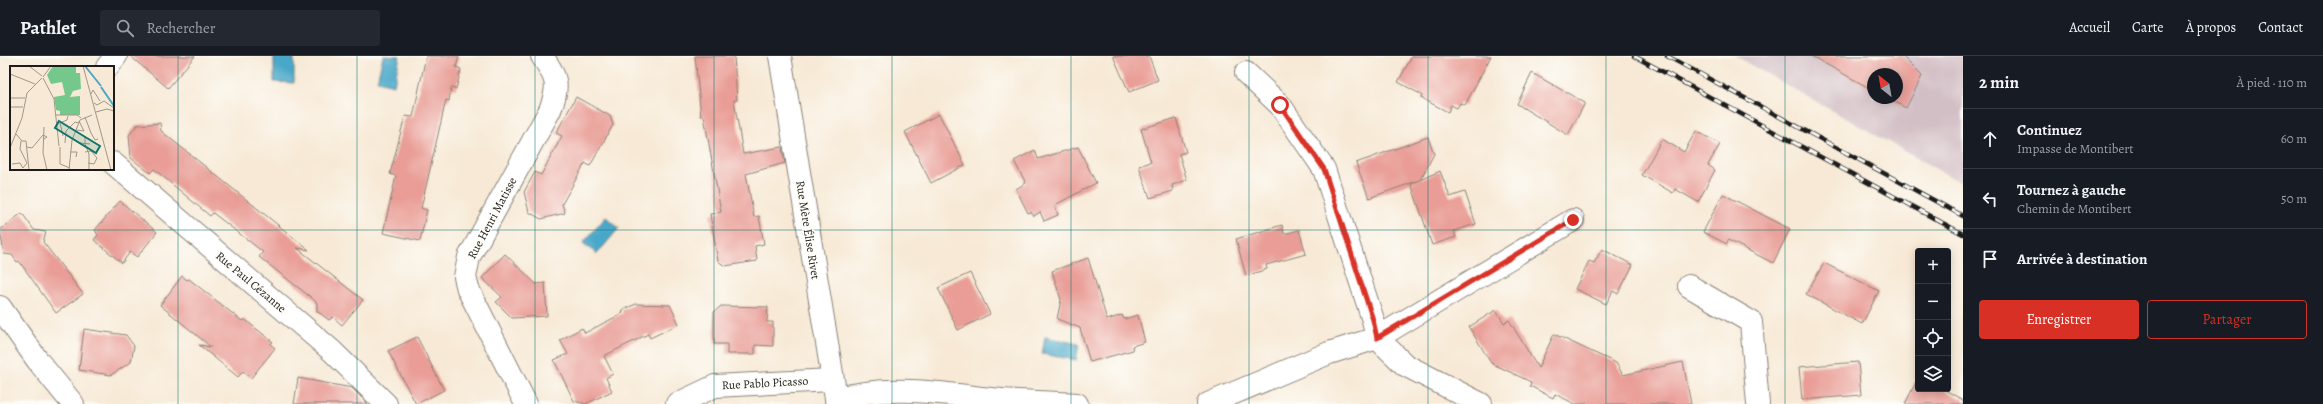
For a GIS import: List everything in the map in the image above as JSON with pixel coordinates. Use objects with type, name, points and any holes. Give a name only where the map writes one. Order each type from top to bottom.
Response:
[{"type":"street","points":[[108,66],[116,56]]},
{"type":"street","name":"Rue Henri Matisse","points":[[526,404],[468,289],[465,277],[469,257],[550,110],[557,92],[554,75],[542,56]]},
{"type":"street","name":"Rue Mère Élise Rivet","points":[[780,56],[835,394]]},
{"type":"street","points":[[1246,73],[1280,105],[1324,169],[1373,320],[1377,338],[1405,365],[1482,404]]},
{"type":"street","name":"Rue Paul Cézanne","points":[[114,165],[332,350],[386,404]]},
{"type":"street","points":[[1208,404],[1329,353],[1377,338],[1573,220]]},
{"type":"street","points":[[1689,286],[1751,322],[1758,404]]},
{"type":"street","points":[[0,307],[38,361],[73,404]]},
{"type":"street","name":"Rue Pablo Picasso","points":[[677,404],[715,386],[835,394],[915,391],[992,399],[1077,404]]},
{"type":"shaded area","points":[[1735,56],[1963,56],[1963,184]]},
{"type":"water","points":[[274,56],[294,56],[294,83],[274,82]]},
{"type":"water","points":[[383,56],[400,56],[394,85],[377,81]]},
{"type":"water","points":[[606,217],[619,228],[597,254],[583,243]]},
{"type":"water","points":[[1045,337],[1079,344],[1076,360],[1042,354]]},
{"type":"building","points":[[130,56],[195,56],[168,88]]},
{"type":"building","points":[[426,56],[459,56],[456,67],[461,69],[456,89],[451,88],[449,101],[446,100],[421,208],[427,210],[420,241],[383,233],[396,176],[390,174],[405,116],[413,117]]},
{"type":"building","points":[[695,56],[734,56],[737,100],[734,100],[743,154],[782,147],[785,163],[746,174],[754,217],[759,216],[764,244],[755,246],[757,261],[725,266],[718,261],[710,214],[721,212],[704,116],[701,116]]},
{"type":"building","points":[[1113,56],[1149,56],[1158,80],[1129,92]]},
{"type":"building","points":[[1412,56],[1491,56],[1465,105],[1460,103],[1457,108],[1451,105],[1448,112],[1421,98],[1422,95],[1398,82]]},
{"type":"building","points":[[1811,56],[1902,56],[1922,76],[1906,108],[1899,104],[1903,104],[1903,68],[1867,68],[1867,87]]},
{"type":"building","points":[[1532,73],[1585,103],[1568,135],[1517,104]]},
{"type":"building","points":[[576,97],[610,116],[613,125],[590,166],[585,163],[562,204],[565,213],[541,219],[529,212],[524,192],[535,172],[541,175],[562,136],[556,133]]},
{"type":"building","points":[[939,114],[965,165],[931,183],[905,132]]},
{"type":"building","points":[[1176,118],[1186,152],[1179,154],[1187,180],[1172,185],[1173,191],[1150,198],[1139,166],[1151,162],[1141,129]]},
{"type":"building","points":[[160,123],[161,131],[309,250],[297,248],[363,300],[342,325],[333,317],[329,320],[317,311],[317,303],[313,299],[259,257],[263,252],[213,213],[210,216],[154,169],[150,173],[131,158],[129,135],[137,125]]},
{"type":"building","points":[[1696,131],[1720,144],[1708,165],[1715,170],[1698,202],[1675,189],[1673,193],[1642,175],[1662,139],[1684,152]]},
{"type":"building","points":[[1428,137],[1434,154],[1420,180],[1369,198],[1356,163]]},
{"type":"building","points":[[1078,147],[1096,183],[1055,205],[1058,215],[1044,221],[1040,212],[1034,216],[1031,212],[1028,213],[1016,189],[1026,183],[1014,161],[1035,150],[1038,159]]},
{"type":"building","points":[[1440,171],[1450,197],[1465,192],[1476,224],[1454,231],[1456,237],[1432,245],[1411,184]]},
{"type":"building","points":[[1723,194],[1790,229],[1773,263],[1728,240],[1727,244],[1703,232]]},
{"type":"building","points":[[120,201],[157,232],[137,257],[130,252],[122,263],[94,240],[98,235],[95,230]]},
{"type":"building","points":[[22,213],[34,230],[46,232],[43,242],[83,294],[56,313],[19,261],[17,262],[12,255],[4,254],[0,230]]},
{"type":"building","points":[[1282,225],[1284,234],[1299,230],[1306,254],[1266,265],[1267,269],[1246,276],[1236,239]]},
{"type":"building","points":[[1602,249],[1633,265],[1618,294],[1613,291],[1606,304],[1575,289],[1589,261],[1594,263]]},
{"type":"building","points":[[505,254],[536,284],[545,283],[547,316],[512,318],[496,302],[502,297],[482,278]]},
{"type":"building","points":[[1088,258],[1107,320],[1122,315],[1124,319],[1138,315],[1145,342],[1132,346],[1133,350],[1090,362],[1080,328],[1057,319],[1061,300],[1052,271]]},
{"type":"building","points":[[1824,263],[1879,291],[1862,324],[1806,294]]},
{"type":"building","points":[[970,273],[990,314],[958,330],[938,288]]},
{"type":"building","points":[[182,276],[187,280],[189,279],[242,321],[244,319],[273,342],[270,344],[275,348],[251,378],[243,371],[238,377],[199,345],[211,347],[160,305]]},
{"type":"building","points":[[636,304],[670,305],[679,324],[650,338],[648,334],[604,356],[613,374],[606,378],[612,391],[586,404],[574,401],[554,360],[568,354],[560,340],[582,328],[585,333],[623,313],[622,310]]},
{"type":"building","points":[[721,306],[768,307],[767,322],[773,322],[773,346],[755,345],[755,354],[727,354],[727,344],[714,344],[714,312]]},
{"type":"building","points":[[1496,310],[1504,323],[1509,320],[1538,368],[1554,334],[1616,363],[1623,375],[1683,362],[1691,404],[1575,404],[1555,394],[1553,398],[1530,386],[1531,382],[1491,363],[1469,327]]},
{"type":"building","points":[[84,329],[126,335],[134,346],[131,362],[111,375],[79,370]]},
{"type":"building","points":[[417,337],[444,390],[416,404],[388,351]]},
{"type":"building","points":[[1858,362],[1861,395],[1802,400],[1799,367]]},
{"type":"building","points":[[298,378],[352,388],[368,404],[294,404]]},
{"type":"building","points":[[1915,384],[1915,392],[1948,392],[1963,400],[1963,404],[1905,404]]},
{"type":"railway","points":[[1634,56],[1963,234]]},
{"type":"railway","points":[[1667,56],[1963,216]]},
{"type":"route","points":[[1280,105],[1324,169],[1373,320],[1377,338],[1573,220]]}]
